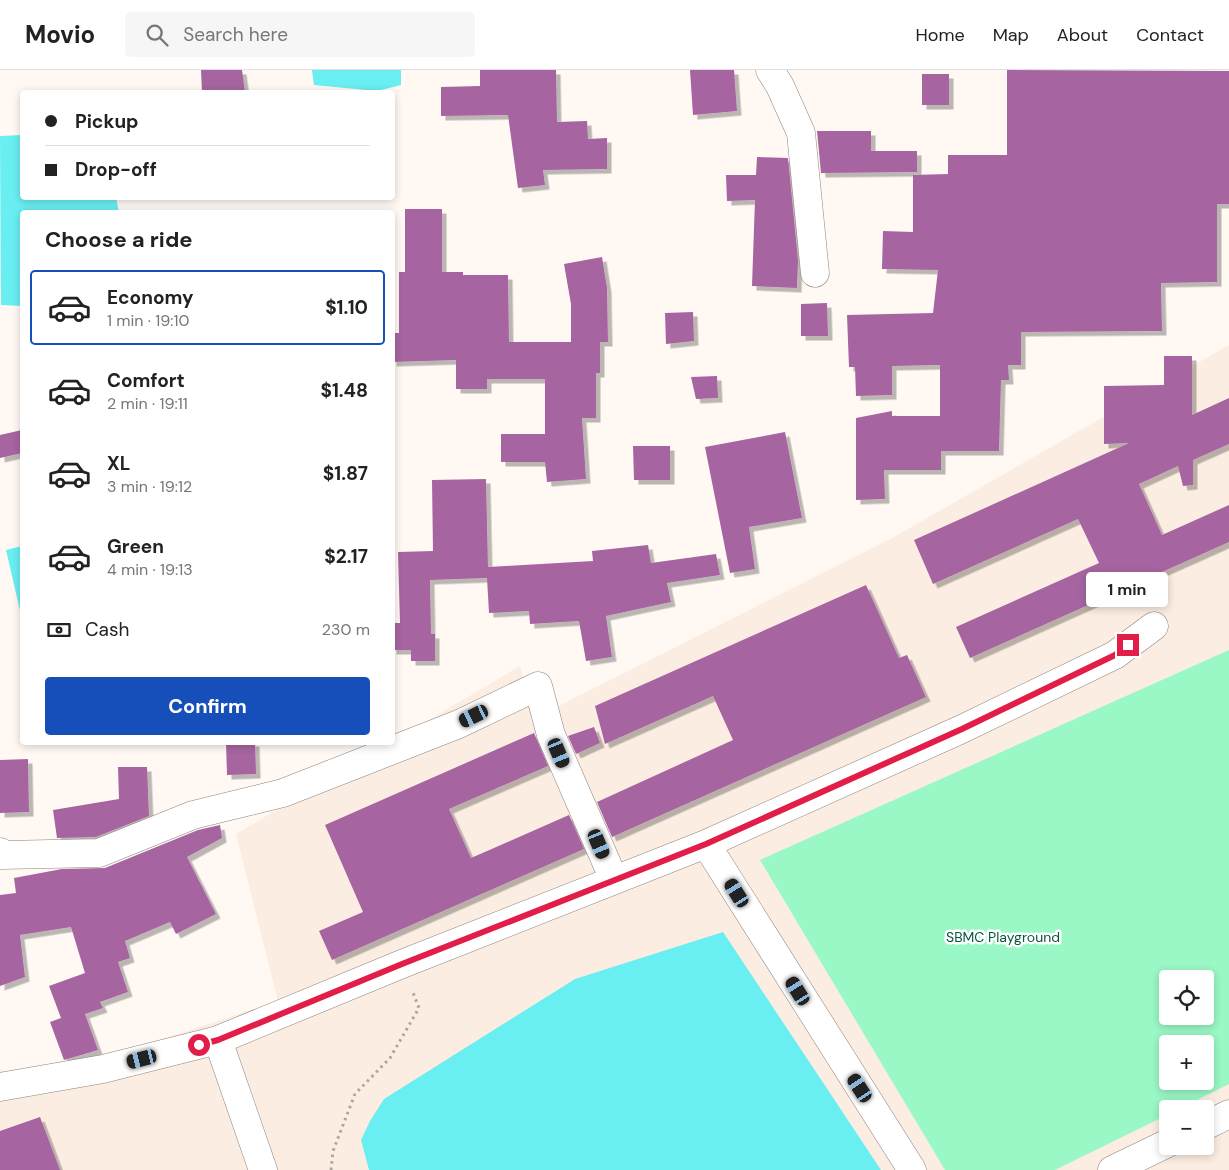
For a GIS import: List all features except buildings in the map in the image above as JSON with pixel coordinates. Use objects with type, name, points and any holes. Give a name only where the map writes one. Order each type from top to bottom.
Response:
[{"type":"street","points":[[770,70],[780,86],[801,133],[815,273]]},
{"type":"street","points":[[0,1087],[103,1068],[218,1040],[402,964],[706,844],[962,729],[1115,655],[1154,626]]},
{"type":"street","points":[[0,852],[2,855],[99,853],[193,816],[283,793],[458,724],[538,686],[552,735],[614,880]]},
{"type":"street","points":[[706,844],[912,1170]]},
{"type":"street","points":[[218,1040],[262,1170]]},
{"type":"street","points":[[1214,1122],[1229,1114]]},
{"type":"street","points":[[1112,1170],[1159,1148]]},
{"type":"path","points":[[331,1170],[333,1151],[355,1094],[390,1058],[419,1008],[402,964]]},
{"type":"shaded area","points":[[1229,345],[1229,1170],[0,1170],[0,1069],[4,1071],[118,1054],[278,1001],[236,834],[386,745],[395,745],[395,740],[520,666],[535,718],[894,537]]},
{"type":"green space","name":"SBMC Playground","points":[[1229,650],[1229,1084],[1197,1100],[1159,1100],[1159,1119],[1055,1170],[945,1170],[760,860]]},
{"type":"water","points":[[312,70],[401,70],[401,85],[381,90],[314,85]]},
{"type":"water","points":[[20,135],[20,200],[116,200],[119,210],[20,210],[20,306],[1,305],[0,136]]},
{"type":"water","points":[[20,546],[20,610],[6,550]]},
{"type":"water","points":[[723,932],[881,1170],[369,1170],[361,1140],[384,1099],[575,979]]},
{"type":"route","points":[[199,1045],[218,1040],[402,964],[706,844],[962,729],[1115,655],[1128,645]]}]
